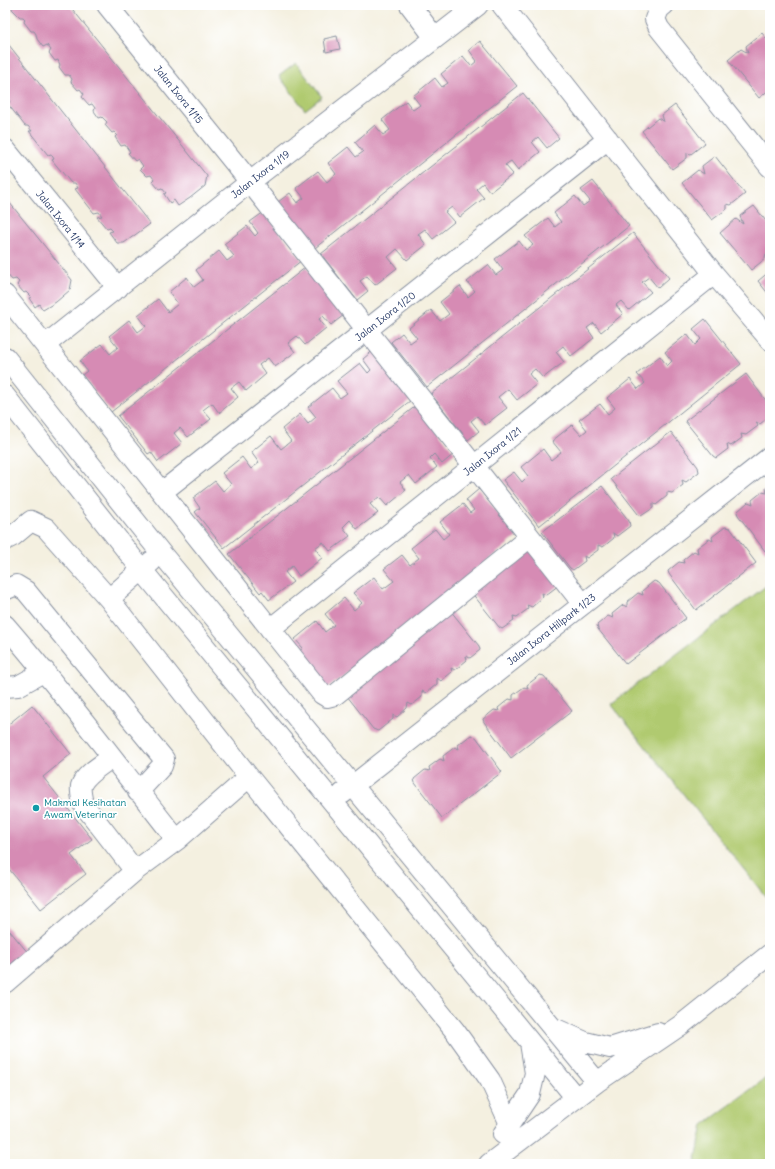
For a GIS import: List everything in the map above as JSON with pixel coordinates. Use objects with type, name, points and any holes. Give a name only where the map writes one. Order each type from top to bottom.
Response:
[{"type":"street","name":"Jalan Ixora 1/15","points":[[107,5],[250,182],[583,604]]},
{"type":"street","points":[[410,5],[435,38]]},
{"type":"street","name":"Jalan Ixora 1/19","points":[[45,345],[250,182],[478,5]]},
{"type":"street","points":[[502,5],[714,274],[770,340]]},
{"type":"street","points":[[664,5],[659,9],[655,19],[659,28],[770,167]]},
{"type":"street","name":"Jalan Ixora 1/20","points":[[162,492],[608,139]]},
{"type":"street","name":"Jalan Ixora 1/14","points":[[5,149],[118,288]]},
{"type":"street","name":"Jalan Ixora 1/21","points":[[270,629],[714,274]]},
{"type":"street","points":[[5,295],[322,694],[327,697],[335,695],[530,537]]},
{"type":"street","points":[[5,357],[161,553],[597,1082]]},
{"type":"street","points":[[5,396],[142,570],[576,1098]]},
{"type":"street","name":"Jalan Ixora Hillpark 1/23","points":[[333,802],[770,457]]},
{"type":"street","points":[[5,540],[13,536],[31,521],[46,528],[109,599],[249,776],[455,1031],[490,1080],[510,1124]]},
{"type":"street","points":[[109,599],[161,553]]},
{"type":"street","points":[[5,590],[16,585],[26,591],[164,759],[162,766],[138,792]]},
{"type":"street","points":[[5,625],[45,671],[111,758],[177,840]]},
{"type":"street","points":[[5,687],[18,686],[45,671]]},
{"type":"street","points":[[111,758],[89,775],[81,785],[82,796],[84,804],[135,871]]},
{"type":"street","points":[[5,983],[135,871],[177,840],[249,776]]},
{"type":"street","points":[[489,1164],[597,1082],[681,1025],[770,954]]},
{"type":"street","points":[[550,1026],[585,1042],[610,1048],[681,1025]]},
{"type":"street","points":[[483,1164],[530,1094],[535,1074],[530,1042]]},
{"type":"green space","points":[[296,63],[322,97],[305,110],[279,76]]},
{"type":"green space","points":[[770,583],[770,902],[611,704]]},
{"type":"green space","points":[[770,1075],[770,1164],[695,1164],[703,1125]]},
{"type":"building","points":[[13,5],[69,5],[207,176],[205,186],[178,206],[174,200],[170,203],[162,188],[159,189],[152,181],[154,179],[151,175],[147,176],[140,169],[143,166],[138,159],[135,161],[128,153],[130,152],[125,145],[121,146],[115,137],[117,135],[114,132],[112,133],[105,125],[107,122],[102,117],[99,118],[94,111],[95,108],[92,104],[89,105],[82,97],[84,94],[71,82],[72,79],[69,75],[65,75],[59,67],[60,65],[58,60],[55,61],[49,53],[51,50],[47,45],[43,47],[37,39],[34,31],[31,31],[24,22],[25,19],[20,17],[12,9]]},
{"type":"building","points":[[762,33],[770,43],[770,89],[759,98],[728,60],[741,49],[748,53],[746,46]]},
{"type":"building","points":[[337,36],[340,49],[326,52],[324,39]]},
{"type":"building","points":[[5,40],[150,224],[124,243],[117,243],[109,232],[113,231],[110,228],[107,229],[97,217],[102,216],[99,212],[94,213],[75,189],[78,188],[75,183],[71,183],[52,160],[54,159],[51,154],[48,155],[29,131],[32,131],[28,126],[25,126],[7,103],[10,102],[7,97],[5,97]]},
{"type":"building","points":[[480,41],[517,86],[315,248],[278,202],[290,193],[297,203],[304,198],[296,188],[318,171],[327,182],[336,174],[328,163],[348,147],[356,157],[363,152],[355,142],[375,125],[383,135],[390,130],[382,120],[406,101],[413,110],[420,105],[413,96],[435,78],[442,87],[448,83],[441,74],[463,56],[471,66],[477,61],[469,50]]},
{"type":"building","points":[[523,93],[559,138],[547,148],[538,137],[532,142],[540,152],[518,170],[511,161],[505,165],[513,174],[490,192],[483,183],[476,189],[484,198],[460,217],[452,207],[445,212],[454,222],[433,239],[425,229],[418,234],[426,245],[407,260],[397,249],[388,257],[397,268],[375,285],[367,276],[360,281],[368,291],[357,300],[321,254]]},
{"type":"building","points":[[675,105],[705,143],[691,154],[687,153],[687,158],[672,169],[642,131],[658,118],[664,122],[662,115]]},
{"type":"building","points":[[715,156],[745,194],[731,205],[727,204],[727,209],[712,220],[682,183],[698,170],[704,174],[702,166]]},
{"type":"building","points":[[593,181],[629,226],[427,387],[391,342],[402,333],[410,343],[417,338],[409,328],[431,310],[440,321],[449,314],[440,302],[460,286],[468,297],[475,291],[467,282],[488,265],[496,275],[503,270],[495,259],[519,241],[526,250],[533,245],[525,236],[548,218],[555,227],[561,222],[554,213],[575,196],[583,206],[590,201],[581,190]]},
{"type":"building","points":[[5,197],[72,280],[70,290],[56,302],[43,310],[39,304],[35,307],[29,298],[31,297],[26,292],[24,293],[17,285],[19,282],[16,279],[12,280],[6,273],[8,270],[5,266]]},
{"type":"building","points":[[754,206],[770,226],[770,255],[766,254],[765,259],[751,270],[720,233],[736,219],[743,224],[740,216]]},
{"type":"building","points":[[264,212],[302,260],[111,412],[82,375],[87,371],[80,361],[102,344],[110,354],[118,347],[109,336],[129,320],[138,332],[146,326],[138,315],[158,299],[168,312],[178,304],[169,292],[187,277],[194,287],[203,280],[196,270],[219,251],[227,261],[234,256],[224,244],[247,226],[255,236],[258,233],[250,222]]},
{"type":"building","points":[[633,233],[669,278],[658,288],[649,277],[642,282],[651,292],[629,310],[621,301],[616,305],[623,314],[601,332],[594,323],[587,328],[594,338],[571,356],[563,346],[556,352],[564,362],[543,378],[535,369],[529,374],[537,384],[517,400],[508,389],[498,397],[507,408],[485,425],[477,416],[471,421],[479,431],[468,440],[431,394]]},
{"type":"building","points":[[306,267],[344,315],[331,325],[323,316],[319,319],[326,328],[305,345],[297,336],[288,343],[295,352],[275,367],[268,358],[259,365],[266,374],[246,391],[239,382],[231,388],[238,397],[219,413],[212,403],[203,410],[211,419],[188,437],[180,428],[174,433],[182,443],[158,462],[151,452],[148,454],[118,416]]},
{"type":"building","points":[[770,271],[770,296],[758,281]]},
{"type":"building","points":[[705,319],[741,364],[539,526],[503,480],[514,472],[522,482],[528,476],[521,467],[543,449],[551,460],[561,452],[552,441],[572,425],[581,435],[587,430],[579,420],[600,404],[608,414],[615,408],[607,398],[630,379],[638,389],[645,383],[637,374],[660,356],[667,366],[672,361],[665,352],[687,334],[695,345],[701,339],[693,329]]},
{"type":"building","points":[[376,348],[415,397],[224,548],[195,512],[200,508],[193,498],[215,481],[223,491],[231,484],[222,473],[242,457],[251,469],[259,463],[251,452],[271,436],[281,449],[291,441],[282,429],[300,414],[308,424],[316,417],[308,407],[332,388],[340,398],[347,393],[337,381],[360,363],[368,373],[371,370],[363,359]]},
{"type":"building","points":[[746,374],[770,406],[770,416],[760,424],[756,422],[758,426],[746,435],[741,434],[742,438],[731,446],[727,444],[728,449],[716,458],[685,421]]},
{"type":"building","points":[[417,405],[455,453],[442,464],[434,454],[430,458],[437,467],[416,484],[409,475],[400,482],[406,490],[387,506],[379,497],[370,504],[378,513],[357,529],[350,520],[343,527],[350,536],[330,551],[323,542],[315,548],[322,558],[299,576],[292,566],[285,572],[293,582],[269,600],[262,591],[260,593],[229,554]]},
{"type":"building","points":[[671,432],[698,467],[699,472],[686,482],[682,480],[683,485],[672,493],[667,492],[667,496],[656,505],[653,503],[653,508],[641,516],[611,479]]},
{"type":"building","points":[[770,485],[770,547],[765,551],[737,512],[748,502],[753,504],[752,500],[762,492],[767,493],[766,488]]},
{"type":"building","points":[[602,486],[629,521],[630,526],[617,536],[613,533],[614,538],[603,547],[598,545],[598,550],[587,558],[584,556],[585,561],[573,570],[542,532]]},
{"type":"building","points":[[479,489],[517,537],[327,689],[298,652],[303,648],[295,639],[317,621],[325,632],[334,625],[325,614],[344,598],[354,610],[362,603],[353,593],[374,577],[383,589],[394,581],[384,569],[402,555],[410,565],[419,558],[411,548],[435,529],[443,539],[449,534],[440,522],[463,504],[470,513],[474,510],[466,500]]},
{"type":"building","points":[[725,527],[730,528],[756,563],[696,610],[668,571],[679,562],[684,563],[683,560],[694,551],[698,553],[697,548],[709,539],[713,541],[712,537]]},
{"type":"building","points":[[532,545],[559,585],[546,595],[542,593],[543,597],[532,607],[527,605],[528,609],[517,617],[513,616],[514,621],[502,629],[471,592]]},
{"type":"building","points":[[654,581],[659,583],[686,618],[626,664],[598,629],[597,625],[608,616],[613,618],[612,614],[623,605],[627,607],[627,602],[638,593],[643,595],[642,591]]},
{"type":"building","points":[[450,610],[479,646],[480,650],[470,658],[466,656],[467,660],[455,670],[451,668],[452,672],[441,681],[437,678],[437,684],[426,693],[422,691],[422,697],[412,705],[408,703],[407,708],[397,717],[393,715],[393,719],[378,731],[373,729],[347,696]]},
{"type":"building","points":[[540,675],[544,676],[572,711],[511,758],[483,719],[494,710],[499,711],[498,708],[509,699],[513,700],[513,695],[524,687],[528,689],[527,685]]},
{"type":"building","name":"Makmal Kesihatan Awam Veterinar","points":[[32,705],[71,754],[43,777],[92,839],[71,855],[86,874],[41,909],[5,864],[5,727]]},
{"type":"building","points":[[471,735],[476,737],[502,772],[442,818],[415,783],[414,779],[425,770],[430,771],[429,767],[440,759],[444,761],[443,756],[455,747],[459,749],[458,745]]},
{"type":"building","points":[[5,925],[29,954],[5,973]]},
{"type":"place","name":"Makmal Kesihatan Awam Veterinar","points":[[36,808]]}]
